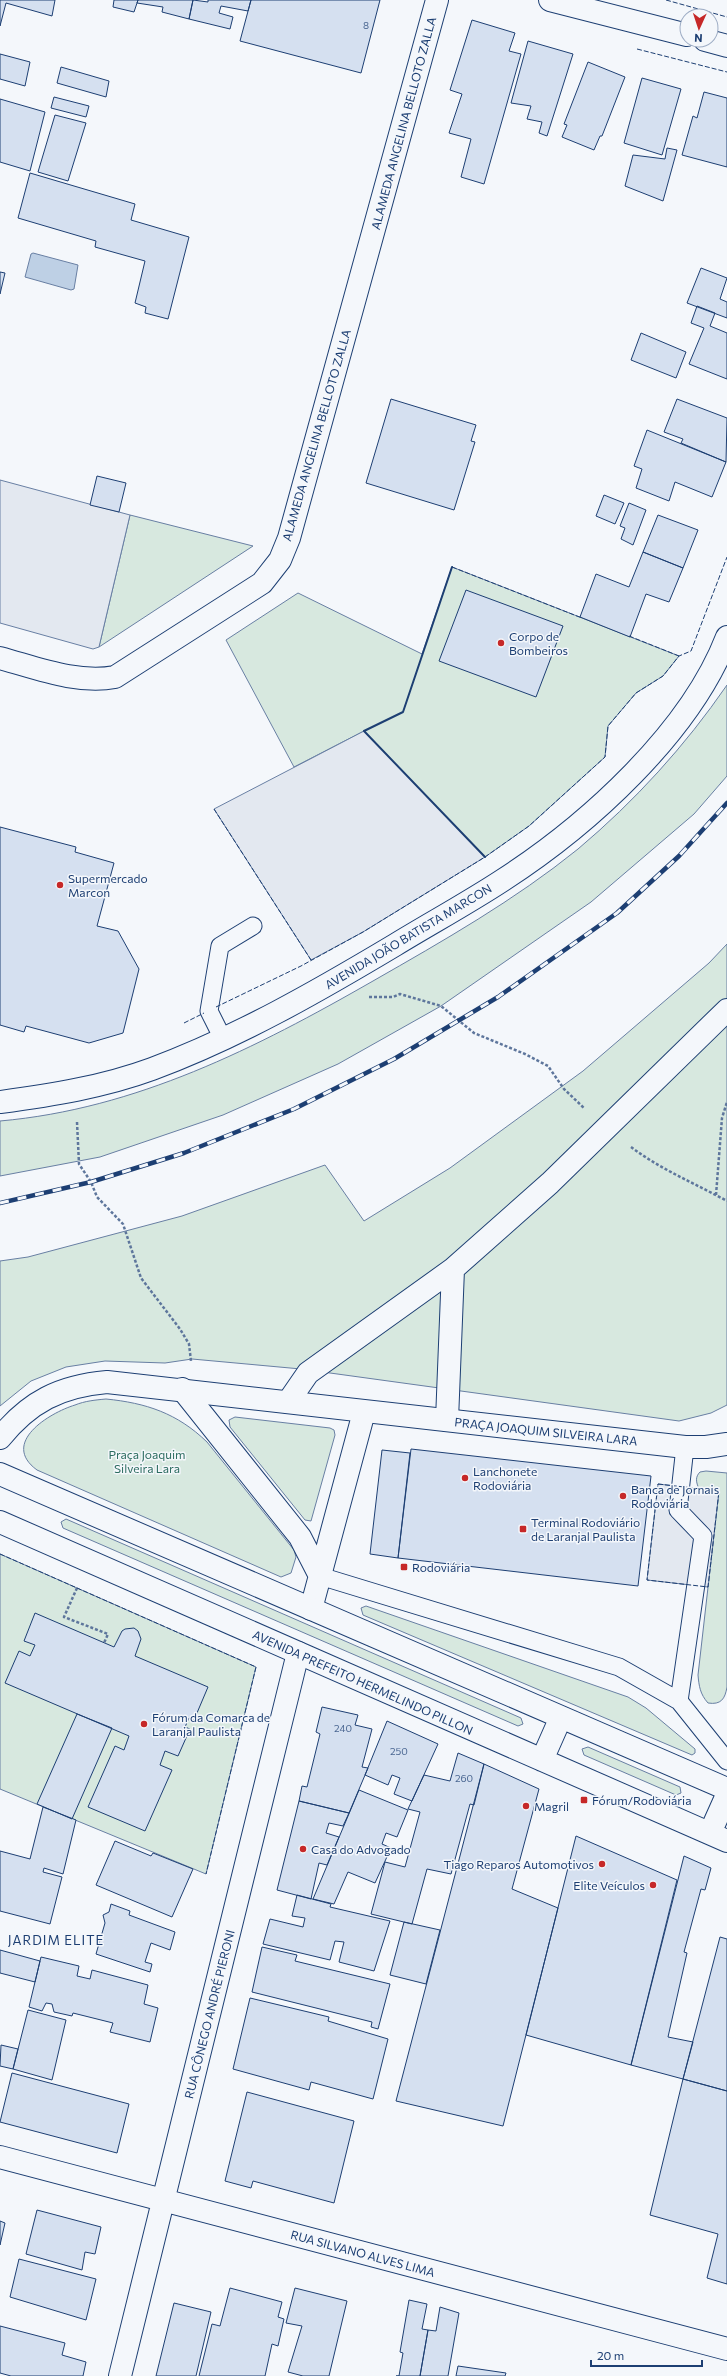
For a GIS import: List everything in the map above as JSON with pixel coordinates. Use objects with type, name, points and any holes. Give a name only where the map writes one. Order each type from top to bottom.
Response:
[{"type":"street","name":"ALAMEDA ANGELINA BELLOTO ZALLA","points":[[0,658],[74,677],[98,680],[115,677],[262,583],[280,560],[289,538],[437,0]]},
{"type":"street","points":[[550,0],[679,33]]},
{"type":"street","name":"AVENIDA JOÃO BATISTA MARCON","points":[[0,1102],[68,1093],[108,1083],[152,1069],[223,1039],[341,977],[503,880],[545,850],[580,822],[615,791],[668,734],[706,682],[727,637]]},
{"type":"street","points":[[288,1402],[308,1373],[454,1269],[550,1183],[727,1010]]},
{"type":"street","points":[[447,1420],[454,1269]]},
{"type":"street","name":"PRAÇA JOAQUIM SILVEIRA LARA","points":[[0,1438],[15,1419],[28,1408],[58,1392],[78,1386],[106,1382],[182,1389],[364,1412],[685,1447],[706,1447],[727,1444]]},
{"type":"street","points":[[182,1389],[300,1537],[320,1576]]},
{"type":"street","points":[[311,1609],[364,1412]]},
{"type":"street","points":[[0,1474],[727,1789]]},
{"type":"street","name":"AVENIDA PREFEITO HERMELINDO PILLON","points":[[0,1522],[718,1837]]},
{"type":"street","name":"RUA CÔNEGO ANDRÉ PIERONI","points":[[120,2376],[298,1653]]},
{"type":"street","points":[[542,1760],[561,1717]]},
{"type":"street","points":[[718,1837],[727,1795]]},
{"type":"street","name":"RUA SILVANO ALVES LIMA","points":[[0,2157],[727,2349]]},
{"type":"lane","points":[[223,1039],[209,1010],[220,946],[253,926]]},
{"type":"lane","points":[[679,1701],[692,1602],[697,1586],[703,1536],[678,1510],[685,1447]]},
{"type":"lane","points":[[320,1576],[619,1667],[679,1701],[727,1761]]},
{"type":"path","points":[[341,977],[353,992],[366,997],[393,997],[400,994],[441,1006],[474,1033],[525,1054],[548,1066],[564,1089],[607,1128],[644,1157],[727,1200]]},
{"type":"path","points":[[68,1093],[78,1123],[79,1164],[91,1182],[98,1197],[123,1224],[141,1278],[188,1344],[192,1359],[182,1389]]},
{"type":"path","points":[[716,1195],[722,1118],[727,1102]]},
{"type":"path","points":[[64,1617],[108,1634],[104,1643]]},
{"type":"green space","points":[[130,515],[253,546],[99,647]]},
{"type":"green space","points":[[452,567],[679,656],[663,676],[636,693],[608,726],[605,757],[529,826],[485,857],[364,731],[294,767],[226,640],[298,593],[422,654]]},
{"type":"green space","points":[[727,685],[727,776],[694,814],[591,902],[441,1006],[338,1064],[223,1115],[100,1157],[0,1176],[0,1121],[50,1114],[99,1103],[147,1089],[194,1072],[239,1052],[329,1006],[426,951],[504,903],[554,868],[599,831],[619,812],[658,772],[694,730]]},
{"type":"green space","points":[[727,944],[727,1405],[711,1413],[679,1421],[301,1369],[192,1359],[165,1363],[105,1361],[66,1367],[31,1381],[0,1406],[0,1261],[28,1257],[182,1216],[325,1165],[364,1221],[450,1168],[583,1071],[709,963]]},
{"type":"green space","name":"Praça Joaquim Silveira Lara","points":[[106,1399],[134,1403],[160,1411],[184,1424],[207,1442],[294,1550],[296,1557],[291,1573],[281,1577],[37,1470],[27,1460],[24,1450],[26,1440],[32,1430],[42,1422],[64,1409],[90,1401]]},
{"type":"green space","points":[[235,1417],[330,1428],[334,1430],[335,1435],[311,1521],[305,1520],[230,1427],[229,1420]]},
{"type":"green space","points":[[706,1471],[727,1473],[727,1687],[724,1698],[716,1703],[708,1703],[703,1696],[699,1686],[698,1675],[719,1491],[699,1489],[697,1476],[700,1472]]},
{"type":"green space","points":[[66,1519],[521,1718],[523,1724],[518,1726],[63,1528],[61,1522]]},
{"type":"green space","points":[[0,1554],[256,1667],[206,1874],[0,1789]]},
{"type":"green space","points":[[366,1606],[628,1697],[646,1708],[695,1749],[695,1753],[692,1755],[363,1615],[361,1608]]},
{"type":"green space","points":[[588,1747],[680,1787],[681,1793],[676,1795],[584,1755],[582,1749]]},
{"type":"shaded area","points":[[0,480],[130,515],[99,647],[93,649],[0,623]]},
{"type":"shaded area","points":[[364,731],[485,857],[363,932],[311,960],[214,809]]},
{"type":"shaded area","points":[[658,1484],[719,1491],[708,1587],[647,1580]]},
{"type":"water","points":[[33,253],[78,265],[74,289],[71,290],[25,277],[31,254]]},
{"type":"building","points":[[0,0],[55,0],[52,16],[6,3],[0,26]]},
{"type":"building","points":[[114,0],[138,0],[134,12],[113,7]]},
{"type":"building","points":[[138,0],[193,0],[189,19],[162,12],[163,7],[137,3]]},
{"type":"building","points":[[193,0],[208,2],[208,0],[251,0],[248,11],[221,6],[219,13],[233,17],[230,29],[189,19]]},
{"type":"building","points":[[251,0],[380,0],[361,73],[240,41]]},
{"type":"building","points":[[472,20],[515,33],[509,51],[521,54],[484,184],[461,177],[471,139],[449,133],[462,94],[450,90]]},
{"type":"building","points":[[528,41],[573,54],[547,136],[539,133],[542,122],[527,119],[531,106],[511,103]]},
{"type":"building","points":[[0,54],[30,62],[25,86],[0,79]]},
{"type":"building","points":[[588,62],[625,77],[602,136],[600,136],[594,150],[562,137],[567,125],[564,124]]},
{"type":"building","points":[[61,67],[109,81],[106,97],[57,83]]},
{"type":"building","points":[[642,78],[681,89],[662,155],[624,143]]},
{"type":"building","points":[[704,92],[727,98],[727,167],[682,155],[693,116],[697,118]]},
{"type":"building","points":[[54,97],[89,106],[86,117],[51,108]]},
{"type":"building","points":[[0,99],[45,112],[30,171],[0,162]]},
{"type":"building","points":[[55,115],[86,123],[68,181],[38,172]]},
{"type":"building","points":[[667,148],[677,150],[663,201],[625,186],[633,155],[665,159]]},
{"type":"building","points":[[30,173],[135,204],[131,220],[189,237],[168,319],[145,313],[146,307],[135,303],[145,261],[95,247],[96,241],[18,218]]},
{"type":"building","points":[[701,268],[727,278],[720,299],[727,302],[727,318],[687,303]]},
{"type":"building","points":[[0,272],[5,273],[0,294]]},
{"type":"building","points":[[697,306],[715,313],[710,326],[727,333],[727,379],[689,364],[704,328],[691,323]]},
{"type":"building","points":[[641,333],[686,352],[676,378],[631,360]]},
{"type":"building","points":[[391,399],[476,425],[471,441],[475,442],[454,510],[366,483]]},
{"type":"building","points":[[677,399],[727,418],[726,462],[681,443],[683,439],[664,432]]},
{"type":"building","points":[[647,430],[726,462],[712,497],[675,482],[669,501],[636,488],[642,469],[634,466]]},
{"type":"building","points":[[97,476],[126,483],[119,512],[90,505]]},
{"type":"building","points":[[604,495],[624,503],[615,524],[596,516]]},
{"type":"building","points":[[629,503],[646,510],[633,545],[621,539],[625,528],[620,526]]},
{"type":"building","points":[[658,515],[698,530],[683,568],[643,552]]},
{"type":"building","points":[[643,552],[683,568],[669,602],[646,594],[630,637],[580,617],[596,574],[629,587]]},
{"type":"building","name":"Corpo de Bombeiros","points":[[466,590],[563,626],[536,697],[439,661]]},
{"type":"building","points":[[0,827],[76,847],[75,852],[114,863],[97,926],[118,931],[139,969],[123,1033],[89,1043],[26,1026],[24,1032],[0,1025]]},
{"type":"building","name":"Terminal Rodoviário de Laranjal Paulista","points":[[411,1449],[651,1476],[638,1586],[398,1558]]},
{"type":"building","points":[[382,1450],[410,1453],[398,1558],[370,1554]]},
{"type":"building","name":"Fórum da Comarca de Laranjal Paulista","points":[[35,1613],[114,1647],[122,1631],[125,1629],[134,1628],[138,1631],[141,1639],[135,1656],[208,1687],[194,1720],[189,1718],[185,1727],[190,1729],[178,1756],[165,1751],[160,1765],[172,1770],[145,1831],[88,1807],[115,1746],[124,1750],[129,1736],[5,1683],[19,1651],[30,1656],[35,1645],[24,1641]]},
{"type":"building","points":[[322,1707],[358,1715],[355,1725],[372,1729],[362,1767],[368,1768],[349,1813],[299,1801],[302,1786],[307,1787],[320,1734],[316,1732]]},
{"type":"building","points":[[77,1714],[112,1728],[72,1819],[37,1804]]},
{"type":"building","points":[[387,1721],[438,1744],[412,1801],[394,1794],[400,1778],[392,1775],[388,1785],[365,1775]]},
{"type":"building","points":[[458,1753],[484,1764],[474,1805],[470,1804],[451,1874],[427,1869],[412,1924],[371,1914],[385,1862],[405,1867],[420,1812],[408,1809],[424,1775],[450,1781]]},
{"type":"building","points":[[484,1764],[539,1789],[512,1889],[558,1908],[503,2126],[396,2101]]},
{"type":"building","points":[[359,1790],[408,1810],[397,1837],[386,1833],[382,1844],[391,1848],[375,1883],[348,1872],[334,1904],[313,1899]]},
{"type":"building","points":[[299,1801],[349,1813],[343,1826],[329,1823],[326,1833],[339,1837],[327,1865],[319,1863],[311,1899],[277,1890]]},
{"type":"building","points":[[43,1807],[76,1820],[63,1874],[44,1868],[43,1872],[62,1877],[50,1924],[0,1911],[0,1851],[30,1859]]},
{"type":"building","points":[[576,1836],[677,1880],[631,2065],[526,2035]]},
{"type":"building","points":[[115,1841],[151,1856],[153,1853],[193,1869],[172,1917],[96,1885]]},
{"type":"building","points":[[684,1856],[711,1868],[705,1890],[701,1889],[684,1952],[687,1953],[668,2037],[693,2042],[683,2079],[631,2065]]},
{"type":"building","points":[[297,1895],[331,1904],[330,1907],[390,1921],[374,1971],[339,1962],[344,1942],[335,1941],[330,1960],[263,1944],[270,1919],[303,1927],[305,1918],[292,1916]]},
{"type":"building","points":[[111,1904],[130,1911],[129,1915],[175,1932],[170,1950],[151,1943],[145,1962],[152,1964],[150,1972],[96,1954],[105,1923],[103,1915],[109,1912]]},
{"type":"building","points":[[404,1922],[440,1930],[426,1984],[390,1975]]},
{"type":"building","points":[[720,1937],[727,1939],[727,2091],[683,2079]]},
{"type":"building","points":[[262,1947],[297,1955],[295,1961],[390,1984],[378,2029],[371,2027],[372,2022],[252,1992]]},
{"type":"building","points":[[0,1950],[40,1961],[35,1982],[0,1973]]},
{"type":"building","points":[[41,1957],[79,1966],[77,1976],[90,1979],[92,1970],[148,1985],[144,2004],[158,2008],[150,2042],[110,2032],[113,2023],[73,2013],[72,2016],[54,2012],[52,2004],[46,2003],[42,2011],[29,2007]]},
{"type":"building","points":[[250,1998],[329,2017],[328,2021],[388,2039],[373,2099],[311,2082],[309,2090],[233,2069]]},
{"type":"building","points":[[28,2010],[66,2020],[52,2080],[13,2069]]},
{"type":"building","points":[[1,2045],[18,2049],[13,2069],[0,2066]]},
{"type":"building","points":[[12,2073],[129,2104],[117,2153],[0,2122]]},
{"type":"building","points":[[683,2079],[727,2091],[727,2284],[707,2278],[718,2234],[650,2215]]},
{"type":"building","points":[[247,2092],[354,2121],[334,2203],[253,2181],[251,2188],[225,2181]]},
{"type":"building","points":[[37,2210],[101,2227],[95,2254],[85,2252],[82,2270],[26,2254]]},
{"type":"building","points":[[0,2221],[5,2223],[0,2245]]},
{"type":"building","points":[[19,2259],[96,2279],[86,2320],[10,2297]]},
{"type":"building","points":[[230,2288],[282,2302],[278,2317],[284,2319],[278,2346],[272,2344],[265,2376],[199,2376],[212,2324],[220,2326]]},
{"type":"building","points":[[295,2288],[347,2301],[329,2376],[303,2376],[288,2372],[302,2326],[286,2323]]},
{"type":"building","points":[[409,2300],[427,2304],[422,2329],[428,2330],[420,2376],[399,2376],[403,2353],[400,2352]]},
{"type":"building","points":[[174,2303],[211,2312],[196,2376],[156,2376]]},
{"type":"building","points":[[440,2307],[459,2313],[448,2376],[420,2376],[428,2330],[436,2331]]},
{"type":"building","points":[[0,2326],[65,2343],[62,2355],[86,2362],[83,2376],[11,2376],[0,2373]]},
{"type":"building","points":[[458,2366],[506,2373],[505,2376],[456,2376]]},
{"type":"railway","points":[[0,1203],[91,1182],[184,1153],[294,1109],[394,1059],[498,997],[617,913],[679,856],[727,803]]},
{"type":"fence","points":[[666,0],[727,17]]},
{"type":"fence","points":[[637,49],[727,72]]},
{"type":"fence","points":[[216,1007],[301,966],[363,932],[485,857],[529,826],[605,757],[608,726],[636,693],[663,676],[679,656],[691,651],[727,557]]},
{"type":"fence","points":[[452,567],[582,618]]},
{"type":"fence","points":[[629,636],[679,656]]},
{"type":"fence","points":[[214,809],[311,960]]},
{"type":"fence","points":[[184,1023],[204,1013]]},
{"type":"fence","points":[[658,1484],[719,1491],[708,1587],[647,1580],[658,1484]]},
{"type":"fence","points":[[0,1554],[256,1667],[206,1874]]},
{"type":"wall","points":[[452,567],[403,712],[364,731],[485,857]]},
{"type":"place","name":"Corpo de Bombeiros","points":[[501,643]]},
{"type":"place","name":"Supermercado Marcon","points":[[60,885]]},
{"type":"place","name":"Lanchonete Rodoviária","points":[[465,1478]]},
{"type":"place","name":"Banca de Jornais Rodoviária","points":[[623,1496]]},
{"type":"place","name":"Terminal Rodoviário de Laranjal Paulista","points":[[523,1529]]},
{"type":"place","name":"Rodoviária","points":[[404,1567]]},
{"type":"place","name":"Fórum da Comarca de Laranjal Paulista","points":[[144,1724]]},
{"type":"place","name":"Fórum/Rodoviária","points":[[584,1800]]},
{"type":"place","name":"Magril","points":[[526,1806]]},
{"type":"place","name":"Casa do Advogado","points":[[303,1849]]},
{"type":"place","name":"Tiago Reparos Automotivos","points":[[602,1864]]},
{"type":"place","name":"Elite Veículos","points":[[653,1885]]},
{"type":"district","name":"JARDIM ELITE","points":[[56,1940]]}]
